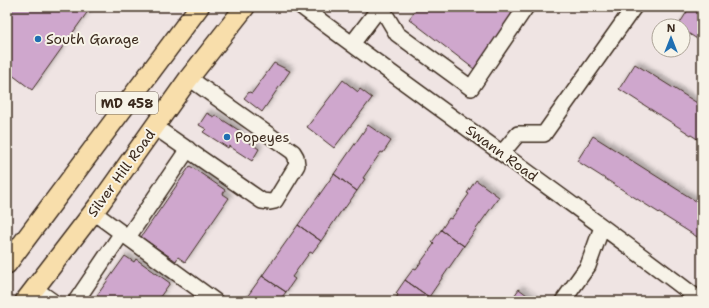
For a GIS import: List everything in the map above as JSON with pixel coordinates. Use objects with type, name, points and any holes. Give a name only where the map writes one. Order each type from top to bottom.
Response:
[{"type":"main road","name":"MD 458","points":[[7,264],[199,7]]},
{"type":"main road","name":"Silver Hill Road","points":[[30,295],[93,212],[189,78],[245,7]]},
{"type":"street","name":"Swann Road","points":[[302,7],[701,301]]},
{"type":"street","points":[[352,44],[381,7],[397,34],[471,88],[526,7]]},
{"type":"street","points":[[502,153],[518,134],[544,134],[634,7]]},
{"type":"street","points":[[155,127],[262,201],[275,201],[297,165],[296,157],[293,152],[189,78]]},
{"type":"street","points":[[76,301],[188,149]]},
{"type":"street","points":[[93,212],[215,301]]},
{"type":"street","points":[[563,301],[588,266],[602,227]]},
{"type":"street","points":[[30,295],[52,301]]},
{"type":"building","name":"South Garage","points":[[7,7],[91,7],[32,90],[7,71]]},
{"type":"building","points":[[418,7],[520,7],[474,69],[409,19]]},
{"type":"building","points":[[690,7],[702,7],[702,42],[691,35],[691,18],[683,18]]},
{"type":"building","points":[[274,63],[290,71],[262,112],[244,98],[249,92],[252,93]]},
{"type":"building","points":[[635,64],[702,106],[702,142],[619,89]]},
{"type":"building","points":[[343,80],[358,92],[360,89],[372,98],[334,148],[307,127]]},
{"type":"building","points":[[207,113],[214,117],[215,115],[240,131],[238,135],[259,149],[252,161],[203,132],[206,129],[199,125]]},
{"type":"building","points":[[368,125],[391,141],[383,153],[381,152],[363,178],[365,179],[357,191],[334,174]]},
{"type":"building","points":[[593,136],[702,205],[702,240],[577,161]]},
{"type":"building","points":[[190,166],[225,190],[223,194],[229,198],[185,262],[178,257],[176,261],[141,237]]},
{"type":"building","points":[[334,174],[357,191],[345,208],[344,207],[321,241],[298,225]]},
{"type":"building","points":[[476,180],[499,197],[464,246],[441,230],[469,194],[467,193]]},
{"type":"building","points":[[298,225],[321,241],[312,253],[310,252],[292,277],[295,279],[286,292],[262,276]]},
{"type":"building","points":[[441,230],[464,246],[429,297],[405,280],[414,268],[416,269],[434,244],[432,242]]},
{"type":"building","points":[[125,256],[134,262],[136,259],[170,283],[157,301],[93,301]]},
{"type":"building","points":[[262,276],[286,292],[279,301],[244,301]]},
{"type":"building","points":[[405,280],[429,297],[426,301],[394,301],[398,295],[396,293]]},
{"type":"building","points":[[519,289],[535,301],[517,301],[518,299],[514,296]]},
{"type":"place","name":"South Garage","points":[[38,39]]},
{"type":"place","name":"Popeyes","points":[[227,137]]}]
